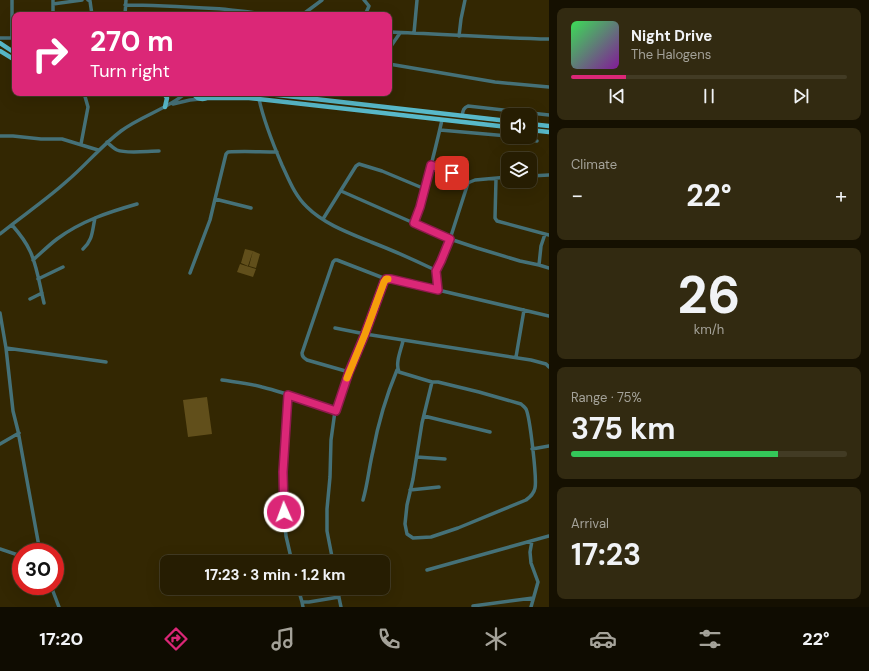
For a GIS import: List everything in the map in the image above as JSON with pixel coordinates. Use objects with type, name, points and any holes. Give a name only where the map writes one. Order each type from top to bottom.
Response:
[{"type":"main road","points":[[0,43],[12,51]]},
{"type":"main road","points":[[0,51],[12,58]]},
{"type":"main road","points":[[165,107],[167,102],[166,96]]},
{"type":"main road","points":[[196,96],[198,98],[259,99],[501,126]]},
{"type":"main road","points":[[205,98],[210,96]]},
{"type":"main road","points":[[286,96],[501,120]]},
{"type":"main road","points":[[537,125],[549,126]]},
{"type":"main road","points":[[537,131],[549,132]]},
{"type":"street","points":[[12,0],[12,12]]},
{"type":"street","points":[[53,2],[82,0]]},
{"type":"street","points":[[90,0],[92,12]]},
{"type":"street","points":[[125,12],[126,0]]},
{"type":"street","points":[[306,12],[322,0]]},
{"type":"street","points":[[364,0],[369,6],[366,12]]},
{"type":"street","points":[[414,33],[417,0]]},
{"type":"street","points":[[460,36],[461,20],[465,0]]},
{"type":"street","points":[[125,5],[155,5],[254,12]]},
{"type":"street","points":[[392,32],[549,39]]},
{"type":"street","points":[[392,44],[400,32]]},
{"type":"street","points":[[0,38],[12,38]]},
{"type":"street","points":[[392,65],[495,82],[549,87]]},
{"type":"street","points":[[81,144],[88,107],[85,96]]},
{"type":"street","points":[[172,104],[183,96]]},
{"type":"street","points":[[0,234],[67,181],[98,150],[122,130],[148,115],[172,104],[205,98]]},
{"type":"street","points":[[259,99],[262,113],[276,152],[287,176],[306,207],[344,231],[387,248],[436,271]]},
{"type":"street","points":[[462,116],[463,110],[468,106],[549,115]]},
{"type":"street","points":[[414,223],[425,189],[442,120]]},
{"type":"street","points":[[440,130],[501,135]]},
{"type":"street","points":[[0,136],[62,139],[98,150]]},
{"type":"street","points":[[107,142],[119,151],[159,151]]},
{"type":"street","points":[[190,273],[210,220],[226,154],[228,152],[276,152]]},
{"type":"street","points":[[323,219],[356,166],[359,164],[382,171],[425,189]]},
{"type":"street","points":[[431,165],[462,177]]},
{"type":"street","points":[[537,176],[549,176]]},
{"type":"street","points":[[496,178],[495,218],[497,221],[547,234],[541,246],[539,265]]},
{"type":"street","points":[[438,290],[436,271],[450,239],[468,183],[475,180],[501,178]]},
{"type":"street","points":[[341,191],[450,239],[520,261],[549,268]]},
{"type":"street","points":[[215,200],[251,208]]},
{"type":"street","points":[[33,260],[57,239],[74,228],[106,213],[137,204]]},
{"type":"street","points":[[83,249],[88,245],[91,238],[94,218]]},
{"type":"street","points":[[12,225],[30,250],[44,303]]},
{"type":"street","points":[[349,372],[307,360],[302,356],[335,260],[386,279],[549,316]]},
{"type":"street","points":[[38,278],[63,267]]},
{"type":"street","points":[[332,555],[327,532],[327,509],[331,440],[336,411],[349,372],[386,279]]},
{"type":"street","points":[[30,299],[42,293]]},
{"type":"street","points":[[516,357],[524,310]]},
{"type":"street","points":[[0,313],[2,342],[6,348],[13,411],[19,434],[38,543]]},
{"type":"street","points":[[335,328],[403,341],[516,357],[546,364],[549,367]]},
{"type":"street","points":[[363,500],[375,443],[398,370],[403,341]]},
{"type":"street","points":[[6,348],[106,362]]},
{"type":"street","points":[[398,370],[399,372],[432,382],[438,382],[479,392],[521,404],[527,411],[536,484],[535,490],[531,497],[526,500],[458,528],[431,537],[414,538],[408,536],[407,534],[405,524],[406,506],[413,479],[419,439],[432,382]]},
{"type":"street","points":[[222,380],[242,382],[258,386],[336,411]]},
{"type":"street","points":[[288,395],[283,472],[284,525],[290,555]]},
{"type":"street","points":[[424,416],[490,432]]},
{"type":"street","points":[[0,444],[19,434]]},
{"type":"street","points":[[532,449],[549,446]]},
{"type":"street","points":[[417,457],[445,459]]},
{"type":"street","points":[[410,490],[439,487]]},
{"type":"street","points":[[427,570],[549,536]]},
{"type":"street","points":[[530,607],[538,582],[531,563],[530,552],[532,541]]},
{"type":"street","points":[[0,549],[12,553]]},
{"type":"street","points":[[54,595],[59,607]]},
{"type":"street","points":[[300,595],[303,607]]},
{"type":"street","points":[[302,602],[339,597],[341,607]]},
{"type":"street","points":[[473,606],[533,598]]},
{"type":"shaded area","points":[[245,249],[253,251],[248,266],[241,263]]},
{"type":"shaded area","points":[[253,251],[260,254],[256,268],[249,266]]},
{"type":"shaded area","points":[[240,264],[256,269],[253,277],[237,272]]},
{"type":"shaded area","points":[[207,397],[212,434],[188,437],[183,400]]},
{"type":"slow traffic","points":[[347,378],[384,282],[388,279]]},
{"type":"route","points":[[284,512],[283,472],[288,395],[336,411],[349,372],[386,279],[438,290],[436,271],[450,239],[414,223],[420,207],[431,165],[452,173]]}]
